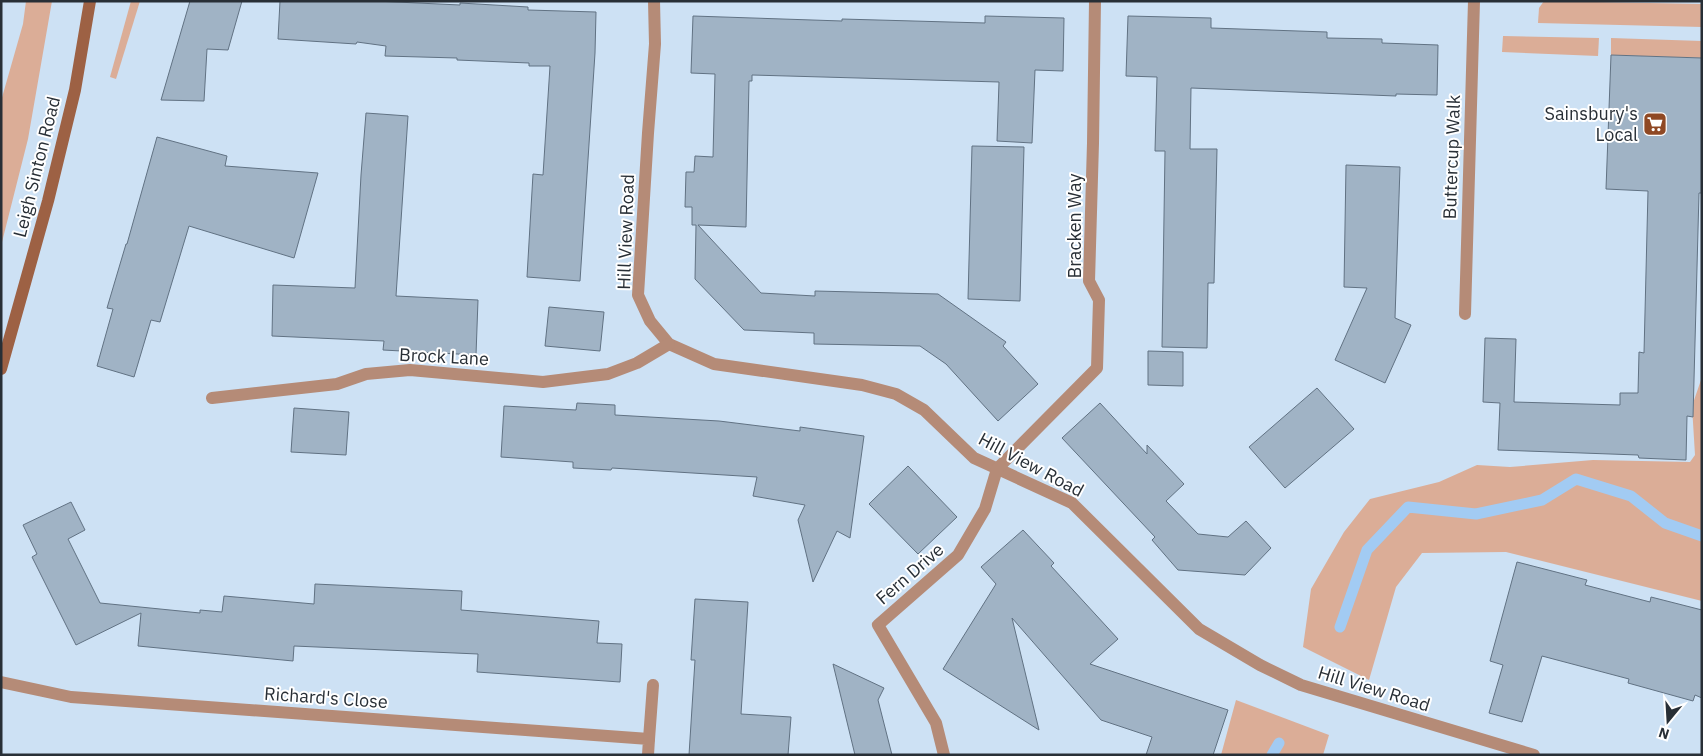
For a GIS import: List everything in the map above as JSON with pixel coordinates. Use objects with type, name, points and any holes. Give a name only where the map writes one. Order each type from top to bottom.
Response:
[{"type":"main road","name":"Leigh Sinton Road","points":[[1,369],[53,182],[75,90],[90,1]]},
{"type":"street","name":"Hill View Road","points":[[654,1],[655,44],[638,295],[650,322],[669,344],[714,364],[862,385],[896,394],[924,410],[974,458],[1072,503],[1199,629],[1260,665],[1301,685],[1534,755]]},
{"type":"street","name":"Bracken Way","points":[[998,469],[1096,368],[1099,300],[1089,281],[1095,1]]},
{"type":"street","name":"Buttercup Walk","points":[[1465,314],[1474,1]]},
{"type":"street","name":"Brock Lane","points":[[212,398],[337,384],[366,374],[410,370],[543,382],[608,374],[637,363],[669,344]]},
{"type":"street","name":"Fern Drive","points":[[944,755],[936,723],[878,625],[958,555],[985,509],[998,469]]},
{"type":"street","name":"Richard's Close","points":[[1,682],[72,697],[649,739]]},
{"type":"street","points":[[648,755],[653,685]]},
{"type":"shaded area","points":[[26,1],[52,1],[28,139],[1,246],[1,101],[23,24]]},
{"type":"shaded area","points":[[131,1],[140,1],[116,79],[110,77]]},
{"type":"shaded area","points":[[1544,1],[1702,4],[1702,27],[1538,23],[1539,8]]},
{"type":"shaded area","points":[[1503,36],[1599,38],[1598,56],[1502,52]]},
{"type":"shaded area","points":[[1611,38],[1702,41],[1702,58],[1611,55]]},
{"type":"shaded area","points":[[1702,366],[1702,601],[1506,552],[1422,553],[1396,587],[1369,680],[1303,647],[1311,589],[1344,532],[1370,499],[1439,482],[1477,465],[1510,467],[1593,460],[1690,462],[1695,455],[1692,406],[1701,380]]},
{"type":"shaded area","points":[[1236,700],[1329,735],[1323,755],[1221,755]]},
{"type":"building","points":[[190,1],[242,1],[228,50],[207,49],[204,101],[161,100]]},
{"type":"building","points":[[280,1],[375,1],[460,5],[460,3],[528,7],[528,10],[596,12],[580,281],[527,277],[533,174],[543,175],[550,66],[529,66],[529,63],[457,60],[457,58],[385,56],[386,46],[357,42],[356,44],[278,39]]},
{"type":"building","points":[[693,16],[985,23],[985,16],[1064,18],[1063,71],[1035,70],[1032,143],[997,141],[999,82],[752,75],[752,81],[749,81],[746,227],[698,225],[761,293],[815,296],[815,291],[938,294],[1006,342],[1003,346],[1038,384],[998,421],[946,364],[920,346],[814,344],[814,333],[744,330],[695,279],[696,225],[692,225],[692,207],[685,207],[686,172],[694,172],[695,156],[713,157],[715,74],[691,73]]},
{"type":"building","points":[[1128,16],[1211,18],[1211,28],[1327,32],[1327,38],[1382,39],[1382,43],[1438,45],[1437,95],[1396,94],[1396,96],[1191,88],[1190,149],[1217,149],[1214,283],[1208,283],[1207,348],[1162,347],[1165,151],[1155,151],[1157,77],[1126,76]]},
{"type":"building","points":[[1611,55],[1702,58],[1702,193],[1699,193],[1693,417],[1687,416],[1686,460],[1639,458],[1638,455],[1498,450],[1500,403],[1483,402],[1485,338],[1516,339],[1514,402],[1620,405],[1620,393],[1638,393],[1639,352],[1644,353],[1648,191],[1606,189]]},
{"type":"building","points":[[366,113],[408,116],[396,296],[478,300],[476,355],[383,350],[384,341],[272,336],[273,285],[355,288]]},
{"type":"building","points":[[157,137],[227,156],[225,166],[318,173],[294,258],[189,226],[160,322],[151,320],[134,377],[97,366],[113,309],[107,308]]},
{"type":"building","points":[[972,146],[1024,147],[1020,301],[968,299]]},
{"type":"building","points":[[1346,165],[1400,167],[1395,318],[1411,325],[1385,383],[1335,360],[1367,288],[1344,287]]},
{"type":"building","points":[[549,307],[604,312],[600,351],[545,346]]},
{"type":"building","points":[[1148,351],[1183,352],[1183,386],[1148,385]]},
{"type":"building","points":[[1317,388],[1354,429],[1285,488],[1249,447]]},
{"type":"building","points":[[577,403],[615,405],[615,415],[719,421],[800,431],[800,427],[864,436],[850,538],[837,531],[813,582],[798,520],[805,505],[753,496],[757,477],[612,468],[611,470],[573,468],[573,462],[501,457],[504,406],[576,410]]},
{"type":"building","points":[[1100,403],[1147,454],[1147,445],[1184,484],[1166,501],[1198,534],[1228,537],[1246,521],[1271,548],[1245,575],[1178,570],[1152,540],[1155,537],[1062,438]]},
{"type":"building","points":[[294,408],[349,412],[346,455],[291,452]]},
{"type":"building","points":[[908,466],[957,517],[918,554],[869,504]]},
{"type":"building","points":[[71,502],[85,530],[68,539],[100,603],[200,613],[200,610],[222,612],[224,596],[314,604],[315,584],[462,591],[461,610],[599,621],[597,643],[622,644],[620,682],[477,672],[478,654],[294,646],[293,661],[138,646],[141,613],[76,645],[32,557],[37,554],[23,525]]},
{"type":"building","points":[[1023,530],[1054,563],[1051,566],[1118,639],[1090,664],[1228,710],[1213,755],[1146,755],[1152,737],[1101,720],[1012,618],[1039,730],[943,669],[996,584],[981,567]]},
{"type":"building","points":[[1517,562],[1587,580],[1585,585],[1650,602],[1651,597],[1702,610],[1702,698],[1695,695],[1693,701],[1628,683],[1629,679],[1542,656],[1522,722],[1489,713],[1503,665],[1490,661]]},
{"type":"building","points":[[695,599],[748,602],[741,714],[791,717],[788,755],[689,755],[695,660],[691,660]]},
{"type":"building","points":[[833,664],[884,688],[878,700],[892,755],[855,755]]},
{"type":"waterway","points":[[1340,627],[1367,550],[1408,507],[1476,514],[1542,500],[1576,479],[1631,496],[1665,523],[1702,536]]},
{"type":"waterway","points":[[1272,755],[1279,743]]},
{"type":"place","name":"Sainsbury's Local","points":[[1655,124]]}]
